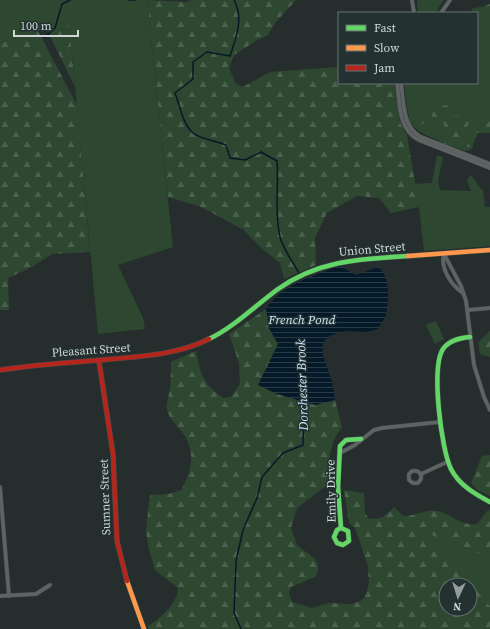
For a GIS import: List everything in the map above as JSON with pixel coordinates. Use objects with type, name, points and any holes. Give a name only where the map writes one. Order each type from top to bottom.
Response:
[{"type":"main road","name":"Union Street","points":[[184,350],[208,341],[232,325],[279,288],[323,266],[349,260],[490,250]]},
{"type":"main road","points":[[470,336],[451,341],[440,354],[440,422],[442,447],[447,462],[464,486],[473,493],[490,502]]},
{"type":"main road","name":"Pleasant Street","points":[[0,370],[31,365],[99,361],[184,350]]},
{"type":"main road","name":"Sumner Street","points":[[99,361],[113,454],[116,541],[126,579],[144,629]]},
{"type":"main road","name":"Emily Drive","points":[[341,528],[338,487],[340,446],[343,442],[350,439],[361,439]]},
{"type":"street","points":[[412,0],[414,12]]},
{"type":"street","points":[[442,12],[450,0]]},
{"type":"street","points":[[397,84],[403,122],[407,131],[417,139],[489,165]]},
{"type":"street","points":[[401,84],[407,120],[410,128],[421,137],[449,150]]},
{"type":"street","points":[[444,254],[442,262],[446,273],[457,289],[463,293],[468,310],[470,336],[478,380],[490,410]]},
{"type":"street","points":[[468,310],[490,308]]},
{"type":"street","name":"Emily Drive","points":[[340,453],[374,430],[440,422]]},
{"type":"street","points":[[421,474],[447,462]]},
{"type":"street","points":[[0,487],[2,528],[9,596]]},
{"type":"street","points":[[0,596],[36,594],[50,585]]},
{"type":"green space","points":[[0,0],[147,0],[173,247],[118,265],[143,318],[145,329],[98,334],[69,21],[0,43]]},
{"type":"green space","points":[[147,0],[187,2],[190,0],[296,0],[275,23],[268,35],[234,55],[229,68],[236,84],[243,87],[270,72],[337,67],[338,84],[394,84],[400,122],[407,135],[419,207],[391,213],[379,198],[357,196],[327,213],[315,238],[316,265],[284,279],[280,263],[261,248],[244,230],[201,207],[168,197]]},
{"type":"green space","points":[[417,0],[444,0],[436,12],[418,12]]},
{"type":"green space","points":[[490,4],[490,133],[477,133],[472,149],[465,151],[442,143],[430,133],[409,122],[409,84],[478,84],[478,12],[476,12],[476,9]]},
{"type":"green space","points":[[490,6],[490,121],[478,124],[465,150],[463,150],[463,134],[474,114],[454,117],[451,105],[419,107],[420,114],[417,119],[419,123],[428,124],[429,115],[440,120],[446,129],[448,144],[423,134],[416,129],[409,118],[404,84],[478,84],[478,12],[471,12],[473,8]]},
{"type":"green space","points":[[69,21],[75,87],[46,28]]},
{"type":"green space","points":[[38,31],[77,105],[90,252],[52,254],[32,267],[8,278],[9,310],[0,310],[0,43]]},
{"type":"green space","points":[[437,155],[443,157],[438,181],[440,190],[471,191],[467,180],[471,175],[481,189],[483,189],[485,207],[490,207],[490,246],[424,251],[419,207],[414,184],[432,183]]},
{"type":"green space","points":[[266,309],[269,328],[278,344],[270,361],[315,405],[335,400],[342,427],[334,440],[330,453],[330,483],[297,508],[291,528],[297,545],[315,559],[318,565],[318,571],[315,577],[291,587],[289,594],[292,602],[312,608],[329,603],[351,604],[361,601],[366,595],[369,583],[368,566],[355,528],[349,523],[344,490],[364,493],[365,513],[368,518],[372,519],[382,517],[394,507],[403,516],[428,511],[437,511],[461,522],[477,524],[487,511],[490,510],[490,629],[149,629],[148,626],[163,615],[172,605],[178,588],[155,570],[148,546],[146,530],[150,495],[169,494],[181,490],[191,465],[191,452],[186,438],[168,414],[167,409],[171,362],[196,351],[201,373],[207,383],[223,398],[231,397],[240,384],[239,363],[229,334]]},
{"type":"green space","points":[[436,321],[444,339],[435,344],[426,325]]},
{"type":"green space","points":[[490,331],[490,357],[480,354],[478,343]]},
{"type":"green space","points":[[490,455],[490,496],[477,490],[471,483],[482,456]]},
{"type":"green space","points":[[427,533],[490,558],[490,606],[478,592],[478,577],[465,577]]},
{"type":"water","name":"French Pond","points":[[340,266],[356,275],[378,267],[382,271],[387,283],[388,303],[386,315],[378,329],[365,332],[341,332],[326,339],[323,344],[323,356],[332,382],[335,400],[315,405],[277,394],[258,385],[278,344],[269,328],[266,309],[280,293],[289,287],[309,277]]},
{"type":"waterway","points":[[45,37],[55,28],[62,4],[70,0]]},
{"type":"waterway","points":[[128,0],[135,0]]},
{"type":"waterway","name":"Dorchester Brook","points":[[234,0],[237,7],[239,21],[237,35],[230,56],[207,52],[193,62],[193,79],[175,93],[184,120],[190,130],[200,137],[226,145],[230,158],[245,160],[261,152],[277,161],[278,228],[281,242],[299,273]]},
{"type":"waterway","name":"Dorchester Brook","points":[[241,629],[234,613],[236,561],[243,530],[257,498],[262,477],[283,453],[303,445],[305,412],[302,400]]},
{"type":"traffic: fast","points":[[209,339],[236,322],[278,289],[293,279],[309,272],[324,267],[357,260],[408,256]]},
{"type":"traffic: fast","points":[[470,337],[448,343],[443,349],[439,359],[438,390],[441,427],[447,459],[454,475],[468,488],[490,502]]},
{"type":"traffic: fast","points":[[341,528],[337,530],[334,537],[337,543],[343,545],[349,541],[348,531],[341,528],[338,487],[340,446],[346,440],[361,439]]},
{"type":"traffic: slow","points":[[408,256],[490,250]]},
{"type":"traffic: slow","points":[[127,581],[144,629]]},
{"type":"traffic: jam","points":[[0,370],[150,355],[186,348],[209,339]]},
{"type":"traffic: jam","points":[[99,361],[113,454],[117,541],[127,581]]}]
